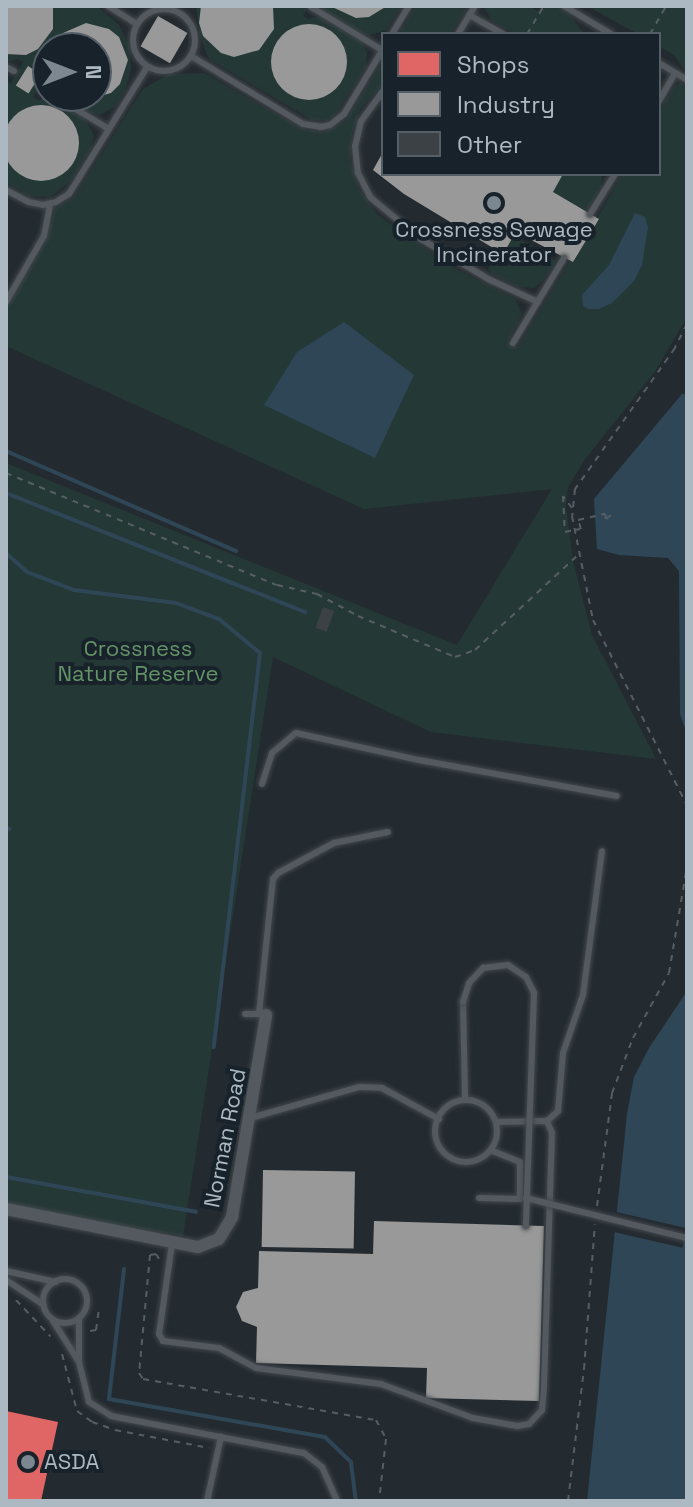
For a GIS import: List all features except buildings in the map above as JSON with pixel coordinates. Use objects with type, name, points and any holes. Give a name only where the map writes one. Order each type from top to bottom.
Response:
[{"type":"street","name":"Norman Road","points":[[6,1209],[172,1244],[209,1245],[228,1230],[262,1014]]},
{"type":"lane","points":[[108,6],[137,24]]},
{"type":"lane","points":[[393,32],[409,6]]},
{"type":"lane","points":[[459,32],[475,6]]},
{"type":"lane","points":[[564,6],[607,32]]},
{"type":"lane","points":[[311,7],[381,49]]},
{"type":"lane","points":[[155,10],[181,10],[195,35],[191,56],[176,69],[166,71],[147,67],[134,51],[132,41],[137,24],[155,10]]},
{"type":"lane","points":[[469,15],[499,32]]},
{"type":"lane","points":[[591,32],[595,25]]},
{"type":"lane","points":[[191,56],[303,124],[321,127],[330,125],[344,114],[381,53]]},
{"type":"lane","points":[[661,64],[687,80]]},
{"type":"lane","points":[[6,67],[14,71]]},
{"type":"lane","points":[[6,190],[29,202],[50,204],[74,187],[147,67]]},
{"type":"lane","points":[[661,98],[675,73]]},
{"type":"lane","points":[[381,94],[361,121],[355,146],[358,173],[371,198],[421,239],[488,279],[538,302]]},
{"type":"lane","points":[[81,112],[109,129]]},
{"type":"lane","points":[[590,214],[614,176]]},
{"type":"lane","points":[[6,302],[44,236],[50,204]]},
{"type":"lane","points":[[513,343],[564,258]]},
{"type":"lane","points":[[262,784],[272,753],[296,733],[419,760],[617,796]]},
{"type":"lane","points":[[245,1014],[262,1014],[273,879],[278,873],[334,843],[388,832]]},
{"type":"lane","points":[[497,1122],[547,1121],[558,1111],[563,1053],[583,995],[602,851]]},
{"type":"lane","points":[[465,1100],[463,1002],[469,983],[483,968],[508,965],[526,977],[534,993],[526,1226]]},
{"type":"lane","points":[[247,1119],[359,1087],[382,1088],[439,1119]]},
{"type":"lane","points":[[455,1102],[478,1102],[490,1111],[497,1122],[491,1150],[474,1162],[456,1161],[439,1147],[435,1132],[439,1119],[455,1102]]},
{"type":"lane","points":[[172,1244],[159,1334],[163,1341],[219,1348],[256,1368],[381,1384],[473,1418],[517,1426],[529,1424],[542,1410],[544,1386],[552,1133],[547,1121]]},
{"type":"lane","points":[[479,1198],[520,1199],[520,1162],[491,1150]]},
{"type":"lane","points":[[526,1198],[687,1238]]},
{"type":"lane","points":[[6,1271],[56,1282],[72,1280],[84,1290],[87,1301],[79,1318],[79,1362],[89,1402],[111,1416],[304,1453],[322,1467],[337,1501]]},
{"type":"lane","points":[[6,1280],[44,1305],[79,1362]]},
{"type":"lane","points":[[44,1305],[45,1293],[56,1282]]},
{"type":"lane","points":[[52,1319],[70,1323],[79,1318]]},
{"type":"lane","points":[[207,1501],[221,1437]]},
{"type":"path","points":[[528,32],[544,6]]},
{"type":"path","points":[[651,32],[666,6]]},
{"type":"path","points":[[687,324],[662,367],[587,469],[575,489],[573,509],[574,530],[593,620],[687,805]]},
{"type":"path","points":[[6,473],[277,585],[317,594],[358,616],[455,657],[475,650],[579,554]]},
{"type":"path","points":[[573,509],[569,508],[567,497],[563,496],[565,532],[581,529],[578,520],[605,514],[606,519],[611,515]]},
{"type":"path","points":[[597,1209],[612,1093],[633,1038],[669,973],[687,867]]},
{"type":"path","points":[[568,1501],[596,1220]]},
{"type":"path","points":[[162,1264],[156,1254],[150,1255],[139,1373],[143,1379],[376,1420],[386,1439],[379,1501]]},
{"type":"path","points":[[81,1332],[96,1330],[99,1309]]},
{"type":"green space","points":[[6,6],[97,6],[119,25],[130,47],[131,69],[125,91],[112,108],[112,32],[32,32],[32,112],[76,112],[83,116],[94,135],[91,148],[71,181],[50,197],[29,196],[6,182],[6,81],[11,83],[23,62],[18,59],[6,62]]},
{"type":"green space","points":[[196,6],[308,6],[303,16],[308,19],[320,16],[362,42],[367,52],[366,67],[335,115],[326,120],[312,120],[209,59],[200,37]]},
{"type":"green space","points":[[322,6],[402,6],[386,30],[368,36],[323,11]]},
{"type":"green space","points":[[416,6],[468,6],[452,32],[400,32]]},
{"type":"green space","points":[[484,6],[529,6],[538,11],[542,6],[556,6],[570,15],[583,32],[511,32],[491,20]]},
{"type":"green space","points":[[587,6],[687,6],[687,74],[675,56],[661,47],[661,32],[634,32]]},
{"type":"green space","name":"Crossness Nature Reserve","points":[[381,64],[381,86],[361,108],[352,133],[350,162],[359,189],[377,214],[411,239],[454,268],[515,299],[522,314],[508,341],[518,347],[570,261],[573,262],[621,176],[661,176],[661,109],[674,87],[680,83],[687,86],[687,317],[656,370],[586,458],[568,487],[566,507],[573,561],[592,635],[656,759],[431,732],[273,657],[183,1236],[6,1206],[6,463],[457,645],[552,489],[364,509],[6,346],[6,308],[45,244],[55,209],[74,197],[143,89],[169,74],[204,73],[302,129],[324,132],[346,121]]},
{"type":"green space","points":[[561,176],[602,176],[601,186],[586,212],[553,192]]},
{"type":"green space","points":[[514,236],[556,261],[534,288],[519,287],[488,269],[496,250],[503,254]]},
{"type":"water","points":[[635,213],[645,217],[648,227],[642,265],[634,281],[612,303],[599,309],[583,306],[582,295],[609,265]]},
{"type":"water","points":[[344,322],[414,375],[375,458],[264,405],[297,352]]},
{"type":"water","points":[[682,394],[687,394],[687,734],[680,714],[679,571],[668,558],[619,555],[597,549],[594,499]]},
{"type":"water","points":[[687,991],[687,1501],[587,1501],[627,1114],[634,1077],[649,1048]]},
{"type":"pier","points":[[612,1211],[687,1228],[683,1248],[608,1230]]},
{"type":"waterway","points":[[6,451],[236,551]]},
{"type":"waterway","points":[[6,493],[305,612]]},
{"type":"waterway","points":[[6,553],[27,572],[74,590],[176,603],[219,619],[260,653],[214,1047]]},
{"type":"waterway","points":[[6,1177],[196,1212]]},
{"type":"waterway","points":[[124,1269],[109,1399],[325,1437],[351,1462],[356,1501]]},
{"type":"place","name":"Crossness Sewage Incinerator","points":[[494,203]]},
{"type":"place","name":"ASDA","points":[[28,1462]]}]
